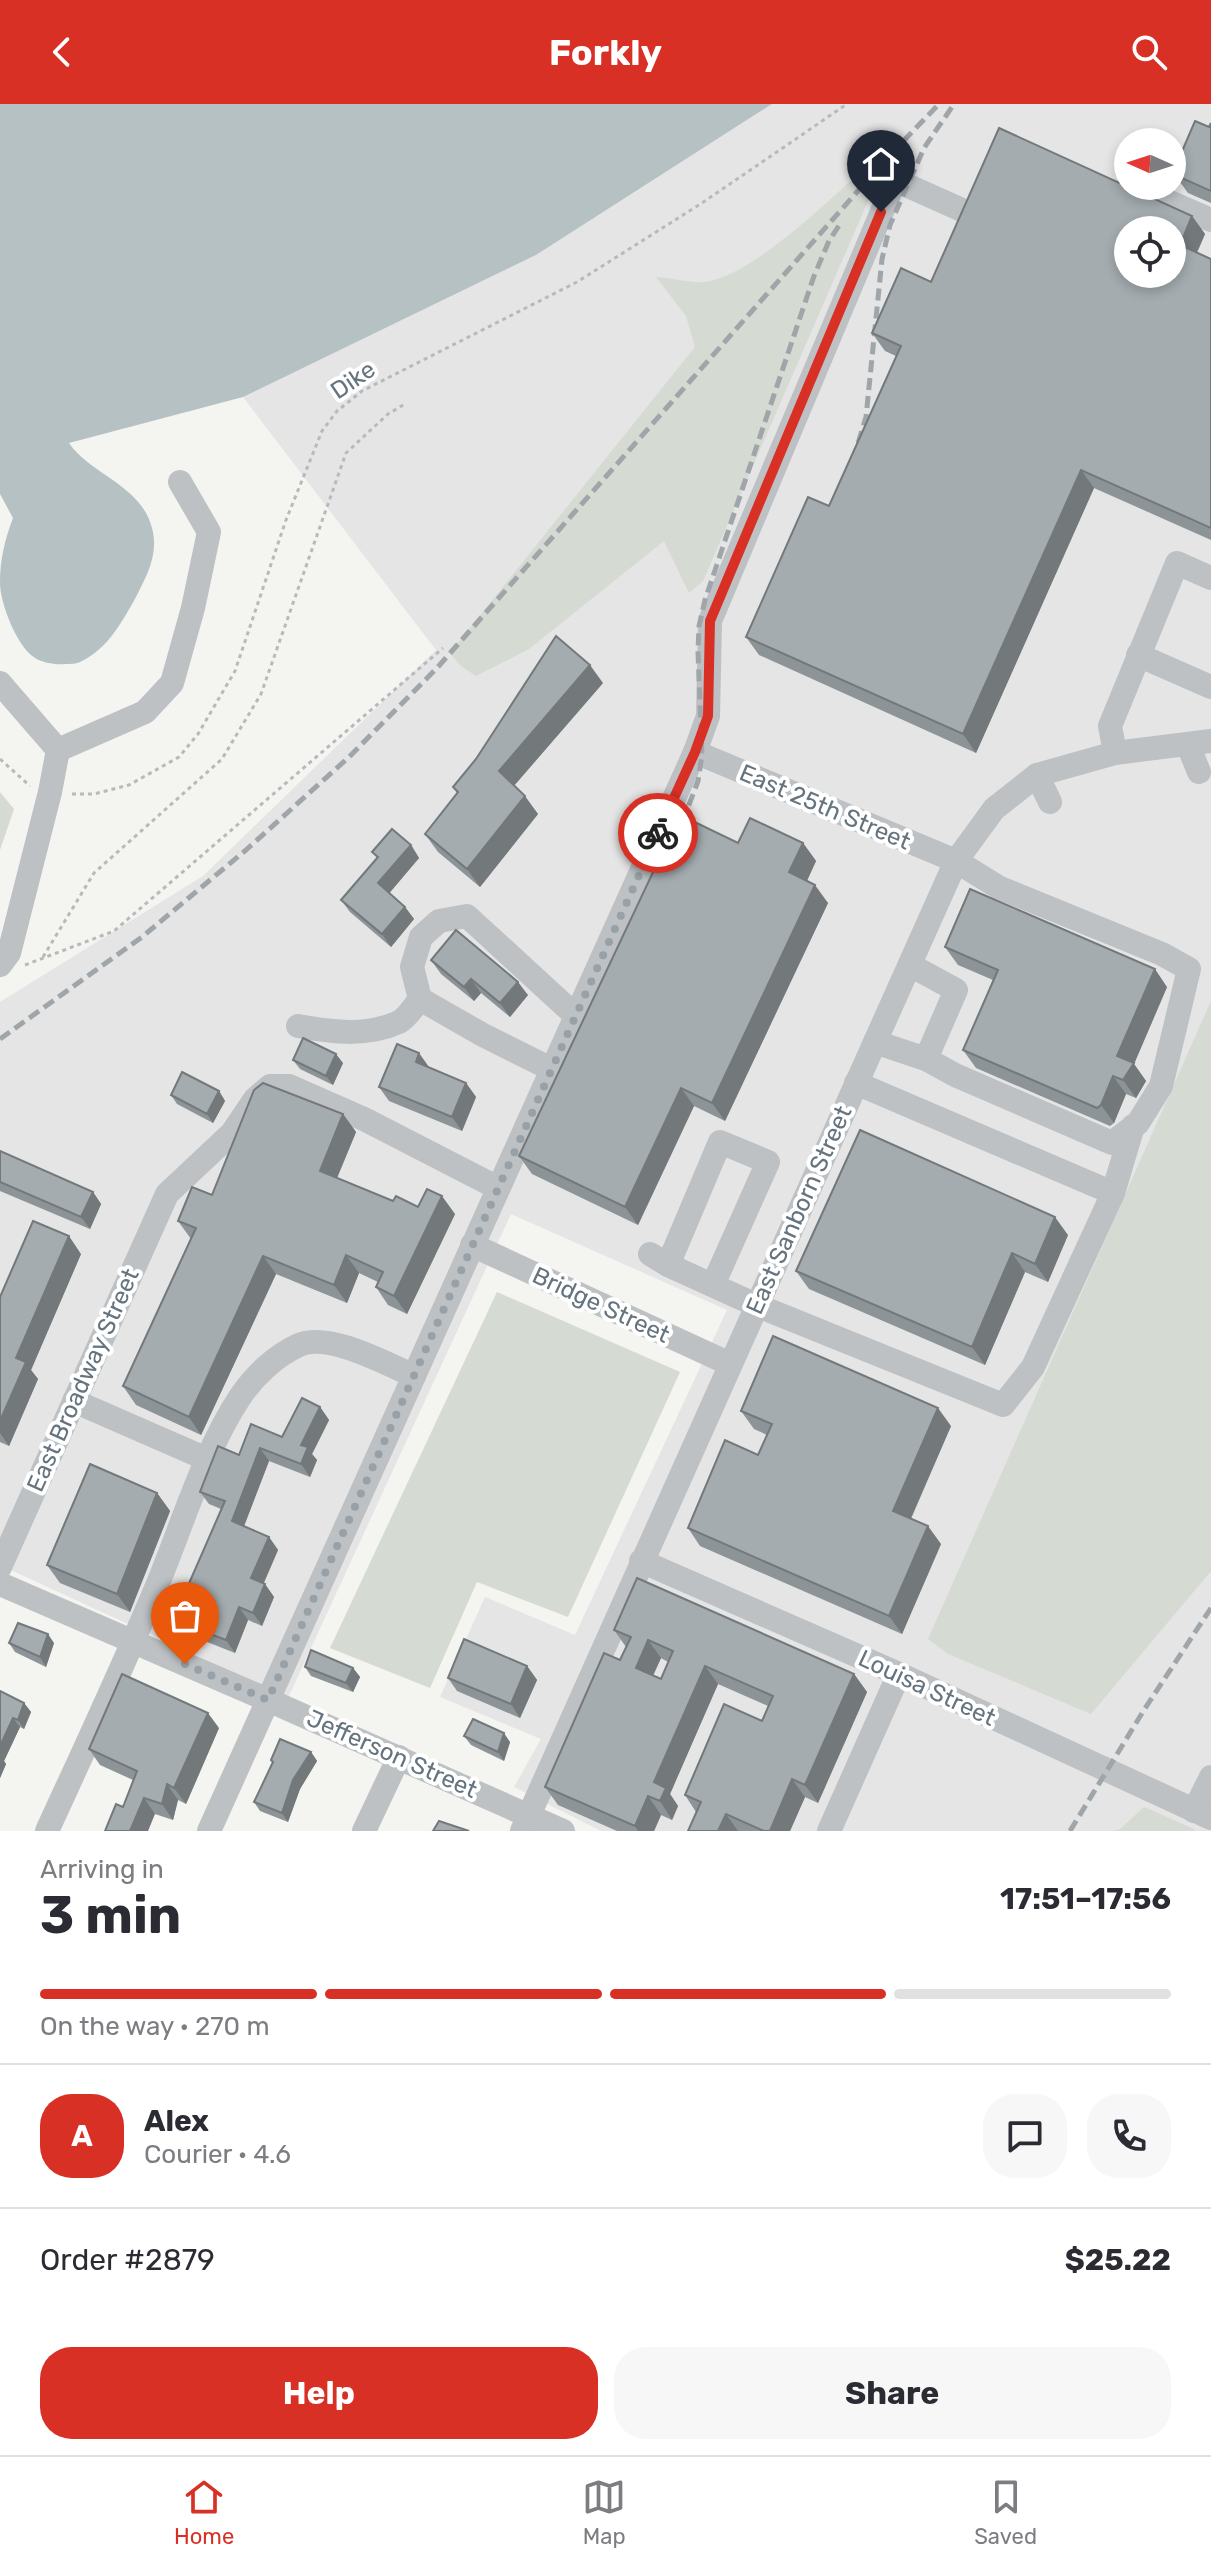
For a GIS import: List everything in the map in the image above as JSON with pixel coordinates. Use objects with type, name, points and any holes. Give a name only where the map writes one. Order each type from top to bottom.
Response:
[{"type":"street","points":[[209,1831],[695,752],[708,716],[710,621],[894,183],[906,185],[962,210]]},
{"type":"street","points":[[1165,200],[1211,220]]},
{"type":"street","points":[[58,750],[145,712],[172,683],[193,608],[209,532],[180,482]]},
{"type":"street","points":[[1115,753],[1110,726],[1177,563],[1211,578]]},
{"type":"street","points":[[1138,655],[1211,687]]},
{"type":"street","points":[[0,683],[58,750]]},
{"type":"street","points":[[1199,743],[1199,772]]},
{"type":"street","name":"East Sanborn Street","points":[[526,1823],[956,861],[994,809],[1037,775],[1115,753],[1199,743]]},
{"type":"street","points":[[0,965],[9,953],[58,750]]},
{"type":"street","name":"East 25th Street","points":[[695,752],[956,861],[998,887],[1162,954],[1189,969],[1161,1086],[1133,1126]]},
{"type":"street","points":[[1037,775],[1050,802]]},
{"type":"street","points":[[551,1069],[420,999],[412,967],[421,937],[439,921],[467,916],[576,1016]]},
{"type":"street","points":[[910,965],[956,990],[926,1059]]},
{"type":"street","points":[[298,1026],[338,1034],[373,1029],[402,1022],[420,999]]},
{"type":"street","points":[[875,1042],[926,1059],[955,1075],[1112,1143],[1133,1126]]},
{"type":"street","points":[[856,1083],[1113,1193]]},
{"type":"street","name":"East Broadway Street","points":[[0,1567],[167,1194],[232,1133],[255,1099],[270,1086],[289,1086],[364,1119],[498,1188]]},
{"type":"street","points":[[713,1285],[768,1162],[720,1142],[659,1260],[756,1305],[1003,1405],[1033,1367],[1113,1193],[1133,1126]]},
{"type":"street","name":"Bridge Street","points":[[472,1245],[730,1364]]},
{"type":"street","points":[[47,1831],[133,1642],[209,1460],[239,1400],[256,1376],[300,1344],[320,1341],[359,1352],[414,1376]]},
{"type":"street","points":[[74,1401],[209,1460]]},
{"type":"street","name":"Louisa Street","points":[[641,1561],[899,1674],[1203,1814]]},
{"type":"street","name":"Jefferson Street","points":[[0,1584],[399,1757],[526,1823],[563,1831]]},
{"type":"street","points":[[829,1831],[899,1674]]},
{"type":"street","points":[[364,1831],[399,1757]]},
{"type":"street","points":[[1203,1814],[1211,1777]]},
{"type":"path","name":"Dike","points":[[0,759],[25,784],[37,791],[84,795],[129,785],[179,757],[198,734],[235,671],[305,472],[322,431],[337,411],[362,391],[542,301],[623,255],[847,104]]},
{"type":"path","points":[[43,957],[94,873],[222,759],[261,694],[346,453],[388,414],[405,404]]},
{"type":"path","points":[[26,965],[114,931],[443,648]]},
{"type":"shaded area","points":[[0,104],[772,104],[536,255],[243,397],[69,443],[78,454],[137,501],[152,528],[154,547],[144,581],[114,634],[91,656],[74,664],[61,664],[42,661],[28,652],[6,613],[1,592],[2,557],[13,518],[0,494]]},
{"type":"shaded area","points":[[772,104],[1211,104],[1211,1831],[601,1831],[514,1787],[541,1739],[440,1697],[485,1597],[575,1635],[727,1310],[511,1214],[288,1698],[0,1565],[0,1002],[203,876],[436,650],[243,397],[536,255]]},
{"type":"shaded area","points":[[895,139],[703,581],[689,593],[664,541],[529,649],[476,676],[461,666],[450,653],[695,347],[686,316],[656,277],[705,282],[752,262],[831,199]]},
{"type":"shaded area","points":[[0,792],[14,809],[0,850]]},
{"type":"shaded area","points":[[1211,1001],[1211,1571],[1091,1714],[948,1654],[928,1639]]},
{"type":"shaded area","points":[[497,1292],[680,1372],[568,1617],[477,1582],[430,1688],[330,1648]]},
{"type":"shaded area","points":[[1144,1807],[1195,1831],[1112,1831],[1120,1829]]},
{"type":"building","points":[[1195,121],[1209,127],[1211,123],[1211,191],[1186,180],[1186,142]]},
{"type":"building","points":[[999,128],[1114,180],[1114,200],[1157,200],[1192,216],[1186,230],[1186,216],[1114,216],[1114,288],[1186,288],[1186,248],[1211,259],[1211,528],[1081,470],[963,734],[746,637],[808,497],[829,506],[901,346],[872,333],[901,268],[931,282]]},
{"type":"building","points":[[556,636],[590,665],[499,771],[525,796],[467,869],[425,834],[458,792],[453,787],[476,759]]},
{"type":"building","points":[[680,815],[738,843],[750,818],[803,843],[789,872],[815,885],[712,1103],[681,1088],[625,1207],[519,1156]]},
{"type":"building","points":[[392,829],[411,845],[378,883],[405,907],[382,934],[341,900],[378,857],[372,852]]},
{"type":"building","points":[[970,889],[1155,969],[1117,1056],[1134,1063],[1123,1080],[1113,1076],[1097,1108],[963,1050],[998,970],[945,947]]},
{"type":"building","points":[[456,930],[518,982],[500,1003],[471,979],[464,987],[431,960]]},
{"type":"building","points":[[303,1038],[336,1054],[326,1076],[293,1060]]},
{"type":"building","points":[[397,1044],[419,1053],[416,1062],[466,1083],[452,1117],[379,1087]]},
{"type":"building","points":[[182,1072],[219,1091],[207,1114],[171,1095]]},
{"type":"building","points":[[263,1083],[343,1114],[320,1171],[393,1201],[396,1196],[418,1207],[427,1189],[442,1196],[394,1296],[376,1287],[383,1272],[346,1255],[334,1285],[263,1256],[189,1417],[123,1386],[196,1228],[178,1221],[192,1187],[212,1195],[254,1090]]},
{"type":"building","points":[[860,1130],[1055,1217],[1035,1264],[1012,1253],[972,1347],[796,1271]]},
{"type":"building","points":[[0,1151],[93,1192],[81,1217],[0,1182]]},
{"type":"building","points":[[33,1221],[69,1236],[16,1358],[26,1362],[0,1421],[0,1297]]},
{"type":"building","points":[[773,1336],[938,1408],[893,1511],[928,1526],[889,1616],[688,1528],[725,1440],[758,1455],[772,1424],[741,1411]]},
{"type":"building","points":[[302,1398],[320,1407],[301,1445],[308,1447],[301,1464],[260,1448],[232,1521],[269,1537],[251,1578],[265,1584],[253,1613],[239,1607],[226,1640],[173,1620],[225,1501],[200,1492],[218,1446],[239,1455],[251,1424],[282,1437]]},
{"type":"building","points":[[90,1464],[157,1493],[117,1594],[47,1565]]},
{"type":"building","points":[[637,1578],[854,1674],[805,1785],[792,1779],[770,1831],[726,1814],[718,1831],[688,1831],[701,1802],[685,1795],[724,1704],[762,1721],[773,1696],[705,1666],[654,1782],[666,1788],[660,1801],[648,1796],[635,1826],[545,1787],[604,1653],[620,1660],[631,1637],[614,1630]],"holes":[[[648,1640],[673,1651],[661,1679],[636,1668]]]},
{"type":"building","points":[[18,1623],[48,1634],[40,1657],[9,1643]]},
{"type":"building","points":[[464,1639],[527,1666],[511,1704],[448,1678]]},
{"type":"building","points":[[311,1650],[353,1668],[346,1683],[305,1667]]},
{"type":"building","points":[[122,1674],[208,1713],[174,1788],[167,1784],[162,1804],[144,1798],[130,1831],[105,1831],[116,1804],[123,1807],[137,1771],[89,1749]]},
{"type":"building","points":[[0,1691],[24,1703],[18,1720],[13,1718],[0,1746]]},
{"type":"building","points":[[473,1719],[504,1733],[498,1752],[464,1736]]},
{"type":"building","points":[[280,1739],[311,1752],[293,1780],[282,1813],[254,1802]]},
{"type":"building","points":[[439,1821],[469,1831],[433,1831]]},
{"type":"railway","points":[[0,1039],[142,937],[246,850],[349,757],[437,668],[886,159],[939,104]]},
{"type":"railway","points":[[853,460],[866,417],[882,259],[890,225],[924,148],[954,104]]},
{"type":"railway","points":[[676,839],[698,781],[702,755],[698,652],[699,626],[705,600],[814,276],[840,224]]},
{"type":"railway","points":[[1070,1831],[1211,1608]]},
{"type":"way so far","points":[[185,1664],[268,1700],[658,833]]},
{"type":"route","points":[[658,833],[708,716],[710,621],[881,212]]}]
